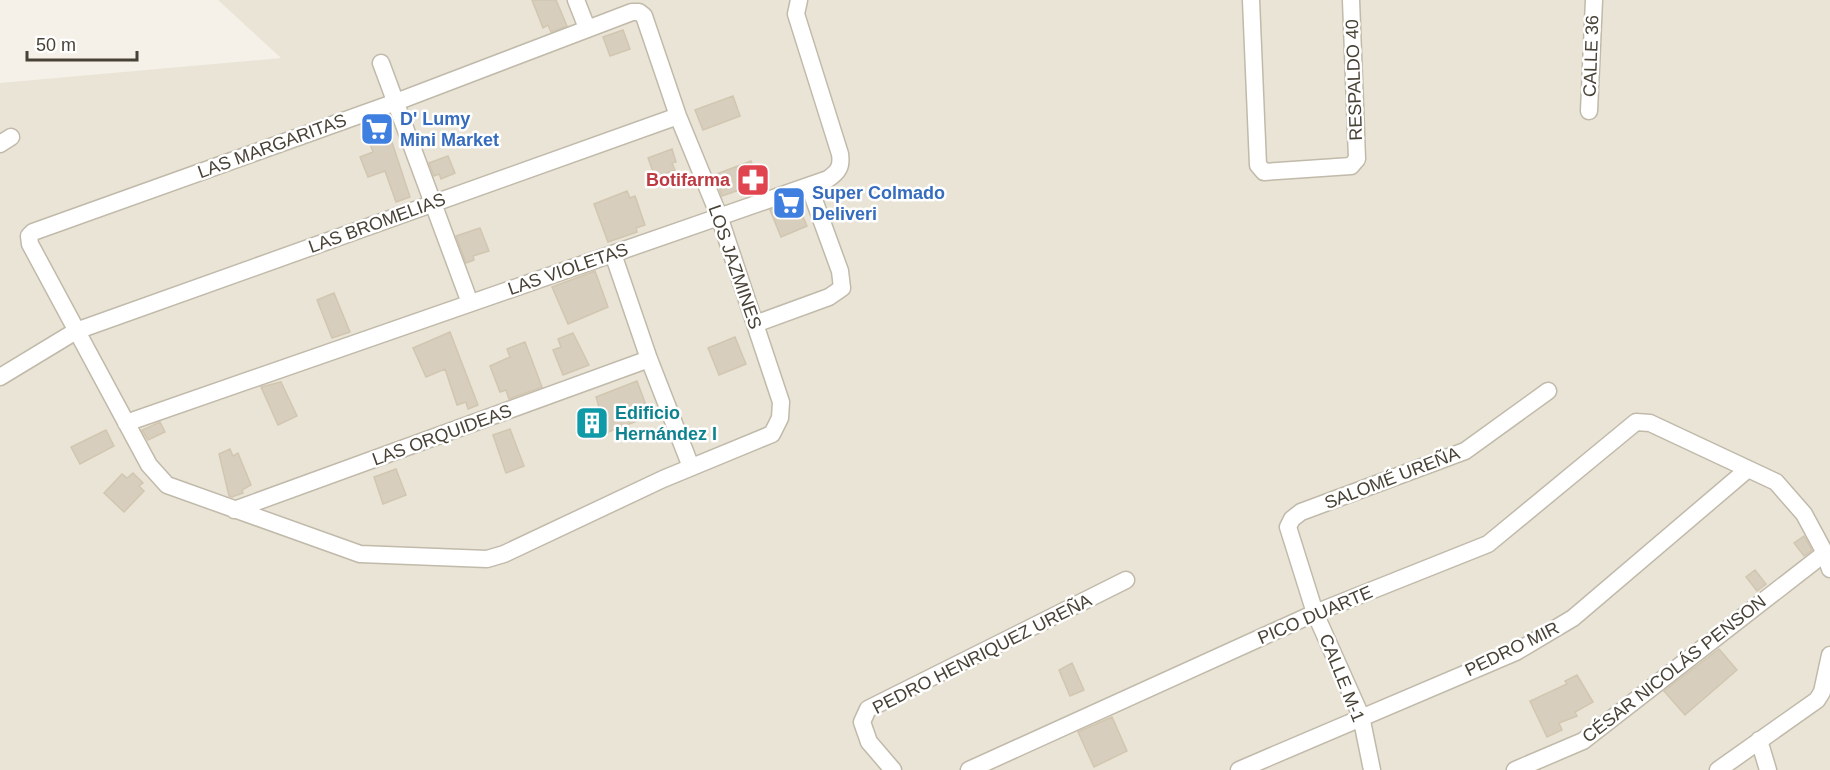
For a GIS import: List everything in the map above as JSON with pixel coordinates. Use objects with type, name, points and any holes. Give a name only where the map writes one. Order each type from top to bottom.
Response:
[{"type":"street","points":[[576,0],[587,28]]},
{"type":"street","name":"LAS VIOLETAS","points":[[126,423],[809,186],[837,173],[841,164],[796,14],[799,0]]},
{"type":"street","name":"RESPALDO 40","points":[[1251,0],[1260,169],[1264,172],[1351,166],[1358,159],[1351,0]]},
{"type":"street","name":"CALLE 36","points":[[1589,111],[1594,0]]},
{"type":"street","name":"LAS MARGARITAS","points":[[76,331],[30,244],[29,236],[33,232],[396,102],[632,12],[639,12],[644,16]]},
{"type":"street","name":"LOS JAZMINES","points":[[644,16],[678,116],[719,216],[781,402],[780,418],[772,434],[691,467]]},
{"type":"street","points":[[381,63],[470,303]]},
{"type":"street","name":"LAS BROMELIAS","points":[[0,377],[76,331],[678,116]]},
{"type":"street","points":[[755,324],[829,297],[842,288],[840,271],[809,186]]},
{"type":"street","points":[[76,331],[149,465],[167,485],[360,554],[487,559],[504,554],[691,467],[649,359],[613,254]]},
{"type":"street","name":"LAS ORQUIDEAS","points":[[234,510],[649,359]]},
{"type":"street","name":"SALOMÉ UREÑA","points":[[1292,519],[1301,512],[1465,451],[1548,391]]},
{"type":"street","name":"PICO DUARTE","points":[[969,770],[1316,614],[1488,544],[1636,422],[1650,423],[1748,469]]},
{"type":"street","points":[[1748,469],[1776,482],[1804,514],[1827,561]]},
{"type":"street","name":"PEDRO MIR","points":[[1239,770],[1361,716],[1516,652],[1573,618],[1748,469]]},
{"type":"street","name":"CALLE M-1","points":[[1292,519],[1288,527],[1316,614],[1361,716],[1372,770]]},
{"type":"street","name":"CÉSAR NICOLÁS PENSON","points":[[1515,770],[1583,741],[1827,561]]},
{"type":"street","name":"PEDRO HENRIQUEZ UREÑA","points":[[893,770],[869,742],[862,722],[868,709],[1126,580]]},
{"type":"street","points":[[1718,770],[1817,700],[1822,692],[1830,655]]},
{"type":"street","points":[[1759,740],[1768,770]]},
{"type":"shaded area","points":[[218,0],[1830,0],[1830,770],[0,770],[0,83],[281,58]]},
{"type":"building","points":[[532,0],[556,0],[567,26],[551,32],[548,25],[543,28]]},
{"type":"building","points":[[623,30],[630,49],[610,56],[603,37]]},
{"type":"building","points":[[733,96],[740,116],[703,130],[695,110]]},
{"type":"building","points":[[384,118],[410,197],[396,202],[385,171],[368,177],[360,157],[373,152],[363,125]]},
{"type":"building","points":[[672,149],[676,162],[672,163],[675,170],[655,177],[648,158]]},
{"type":"building","points":[[448,156],[455,173],[441,179],[439,174],[434,176],[429,163]]},
{"type":"building","points":[[751,161],[759,183],[722,196],[714,175]]},
{"type":"building","points":[[627,191],[630,198],[635,196],[645,225],[636,228],[637,232],[608,242],[594,204]]},
{"type":"building","points":[[796,201],[807,226],[781,237],[770,210]]},
{"type":"building","points":[[480,228],[489,251],[473,256],[474,260],[466,263],[456,236]]},
{"type":"building","points":[[595,271],[608,307],[568,324],[552,287]]},
{"type":"building","points":[[334,293],[350,332],[332,338],[317,300]]},
{"type":"building","points":[[450,332],[478,405],[468,409],[466,402],[457,405],[445,369],[426,377],[413,348]]},
{"type":"building","points":[[573,333],[589,365],[563,375],[553,350],[561,347],[558,339]]},
{"type":"building","points":[[735,337],[746,364],[719,375],[708,348]]},
{"type":"building","points":[[525,342],[542,387],[509,399],[506,390],[500,392],[490,366],[510,357],[507,349]]},
{"type":"building","points":[[637,381],[650,416],[590,439],[580,414],[599,407],[596,397]]},
{"type":"building","points":[[281,382],[297,416],[278,425],[261,387]]},
{"type":"building","points":[[160,422],[165,432],[148,440],[142,430]]},
{"type":"building","points":[[510,429],[524,466],[506,473],[493,435]]},
{"type":"building","points":[[106,430],[114,446],[80,464],[71,447]]},
{"type":"building","points":[[230,449],[233,456],[238,453],[251,485],[242,490],[243,493],[232,497],[229,496],[219,454]]},
{"type":"building","points":[[396,469],[406,495],[383,504],[374,477]]},
{"type":"building","points":[[133,473],[143,483],[139,486],[144,491],[124,512],[104,493],[122,474],[127,478]]},
{"type":"building","points":[[1804,536],[1812,550],[1804,556],[1794,543]]},
{"type":"building","points":[[1755,570],[1766,584],[1757,591],[1746,577]]},
{"type":"building","points":[[1719,649],[1737,670],[1685,715],[1664,691]]},
{"type":"building","points":[[1072,663],[1084,690],[1070,696],[1059,670]]},
{"type":"building","points":[[1577,675],[1593,702],[1575,712],[1577,716],[1559,723],[1562,730],[1547,737],[1530,701],[1567,684],[1565,681]]},
{"type":"building","points":[[1112,717],[1127,751],[1094,767],[1078,732]]},
{"type":"place","name":"D' Lumy Mini Market","points":[[377,129]]},
{"type":"place","name":"Botifarma","points":[[753,180]]},
{"type":"place","name":"Super Colmado Deliveri","points":[[789,203]]},
{"type":"place","name":"Edificio Hernández I","points":[[592,423]]}]
